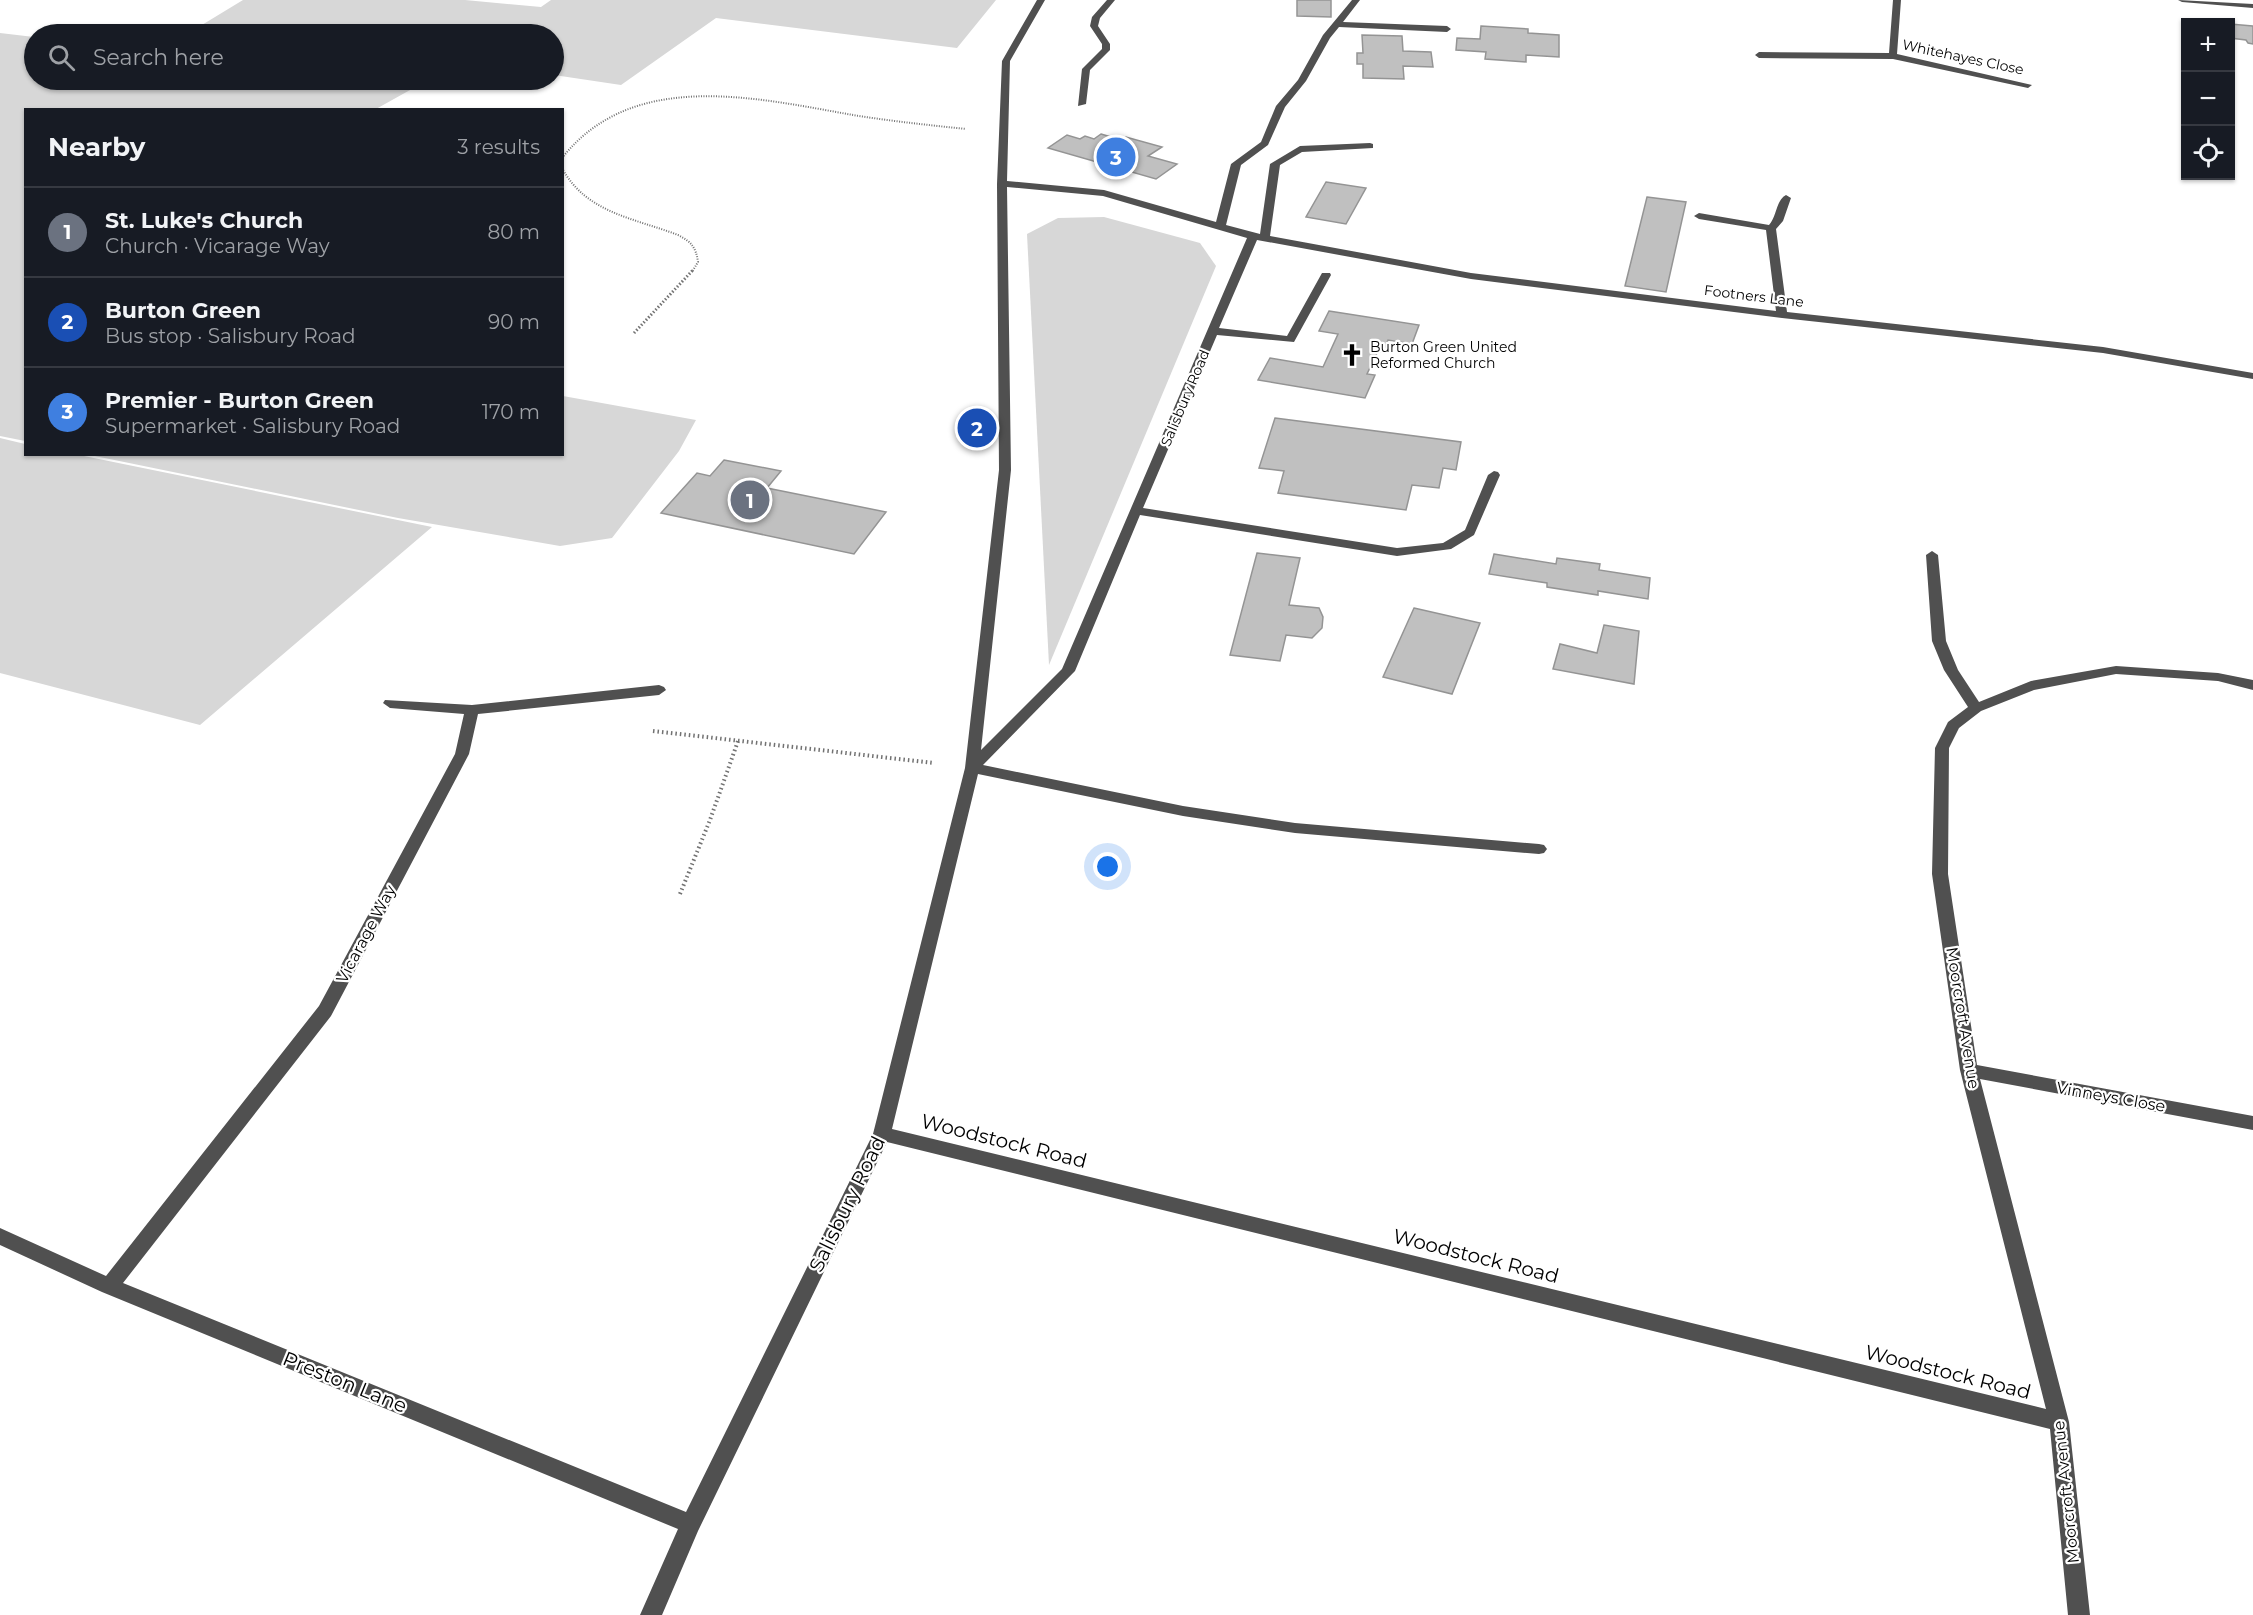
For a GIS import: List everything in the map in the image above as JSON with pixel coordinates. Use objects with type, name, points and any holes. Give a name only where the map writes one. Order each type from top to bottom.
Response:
[{"type":"street","name":"Salisbury Road","points":[[651,1615],[691,1524],[882,1134],[972,768],[1005,470],[1002,184],[1006,61],[1041,0]]},
{"type":"street","points":[[1081,104],[1086,69],[1106,50],[1106,44],[1094,26],[1096,17],[1112,0]]},
{"type":"street","points":[[1220,227],[1236,164],[1265,143],[1281,106],[1302,81],[1326,37],[1356,0]]},
{"type":"street","name":"Whitehayes Close","points":[[1893,56],[1897,0]]},
{"type":"street","points":[[2182,0],[2253,6]]},
{"type":"street","points":[[1336,24],[1447,29]]},
{"type":"street","name":"Whitehayes Close","points":[[1759,55],[1893,56],[2028,85]]},
{"type":"street","name":"Salisbury Road","points":[[972,768],[1068,671],[1213,331],[1259,237],[1275,164],[1300,149],[1370,146]]},
{"type":"street","points":[[1002,184],[1104,193],[1259,237]]},
{"type":"street","points":[[1771,228],[1778,221],[1786,198]]},
{"type":"street","points":[[1698,216],[1771,228]]},
{"type":"street","points":[[1771,228],[1782,315]]},
{"type":"street","name":"Footners Lane","points":[[1259,237],[1471,276],[1782,315],[2103,350],[2253,376]]},
{"type":"street","points":[[1213,331],[1290,340],[1326,275]]},
{"type":"street","points":[[1137,511],[1397,552],[1446,546],[1470,532],[1494,475]]},
{"type":"street","points":[[1932,555],[1939,641],[1951,670],[1976,708]]},
{"type":"street","name":"Moorcroft Avenue","points":[[2079,1615],[2059,1422],[1969,1070],[1940,874],[1942,748],[1953,725],[1976,708],[2031,686],[2116,670],[2218,677],[2253,685]]},
{"type":"street","points":[[390,703],[472,710],[658,690]]},
{"type":"street","name":"Vicarage Way","points":[[109,1286],[325,1011],[462,754],[472,710]]},
{"type":"street","points":[[972,768],[1183,812],[1295,828],[1539,849]]},
{"type":"street","name":"Vinneys Close","points":[[1969,1070],[2253,1123]]},
{"type":"street","name":"Woodstock Road","points":[[882,1134],[2059,1422]]},
{"type":"street","name":"Preston Lane","points":[[0,1236],[109,1286],[691,1524]]},
{"type":"path","points":[[564,155],[570,146],[624,108],[649,101],[676,98],[718,96],[908,123],[1004,131]]},
{"type":"path","points":[[564,173],[581,195],[603,209],[665,229],[684,238],[695,248],[698,262],[688,277],[634,333]]},
{"type":"path","points":[[646,730],[972,768]]},
{"type":"path","points":[[680,894],[710,820],[738,741]]},
{"type":"shaded area","points":[[243,0],[465,0],[541,7],[551,0],[996,0],[957,48],[716,18],[621,85],[564,76],[564,24],[203,24]]},
{"type":"shaded area","points":[[0,33],[24,36],[24,90],[410,90],[378,108],[24,108],[24,441],[0,436]]},
{"type":"shaded area","points":[[1104,217],[1200,243],[1216,266],[1049,665],[1027,234],[1058,218]]},
{"type":"shaded area","points":[[564,396],[696,420],[679,451],[612,538],[560,546],[398,518],[95,456],[564,456]]},
{"type":"shaded area","points":[[0,438],[24,444],[24,456],[84,456],[432,527],[200,725],[0,673]]},
{"type":"building","points":[[1297,0],[1331,0],[1331,17],[1297,16]]},
{"type":"building","points":[[2235,24],[2253,26],[2253,44],[2246,40],[2235,39]]},
{"type":"building","points":[[1481,26],[1528,29],[1528,33],[1559,35],[1559,57],[1526,55],[1526,62],[1485,59],[1486,52],[1456,50],[1457,38],[1480,39]]},
{"type":"building","points":[[1362,35],[1402,36],[1403,51],[1431,52],[1433,67],[1403,66],[1404,79],[1363,78],[1363,64],[1357,64],[1357,53],[1363,53]]},
{"type":"building","points":[[1101,134],[1121,140],[1126,137],[1162,147],[1148,156],[1177,164],[1156,179],[1048,148],[1067,135],[1080,139],[1085,136],[1094,139]]},
{"type":"building","points":[[1326,182],[1366,188],[1346,224],[1306,217]]},
{"type":"building","points":[[1647,197],[1686,202],[1666,292],[1625,286]]},
{"type":"building","name":"Burton Green United Reformed Church","points":[[1329,311],[1419,325],[1412,344],[1388,340],[1383,352],[1378,351],[1367,374],[1375,375],[1365,398],[1258,380],[1270,358],[1323,367],[1338,334],[1319,331]]},
{"type":"building","points":[[1275,418],[1461,442],[1456,470],[1443,468],[1439,488],[1412,485],[1406,510],[1278,493],[1284,471],[1259,468]]},
{"type":"building","points":[[724,460],[781,471],[767,488],[886,512],[854,554],[661,513],[697,473],[710,476]]},
{"type":"building","points":[[1257,553],[1300,558],[1289,605],[1319,608],[1323,617],[1322,628],[1312,638],[1286,635],[1280,661],[1230,655]]},
{"type":"building","points":[[1494,554],[1556,564],[1557,558],[1600,564],[1599,570],[1650,578],[1648,599],[1598,591],[1598,595],[1547,587],[1547,583],[1489,574]]},
{"type":"building","points":[[1414,608],[1480,623],[1452,694],[1383,677]]},
{"type":"building","points":[[1604,625],[1639,631],[1634,684],[1553,669],[1560,644],[1597,653]]},
{"type":"place","name":"Premier - Burton Green","points":[[1116,157]]},
{"type":"place","name":"Burton Green United Reformed Church","points":[[1352,355]]},
{"type":"place","name":"Burton Green","points":[[977,428]]},
{"type":"place","name":"St. Luke's Church","points":[[750,500]]}]
